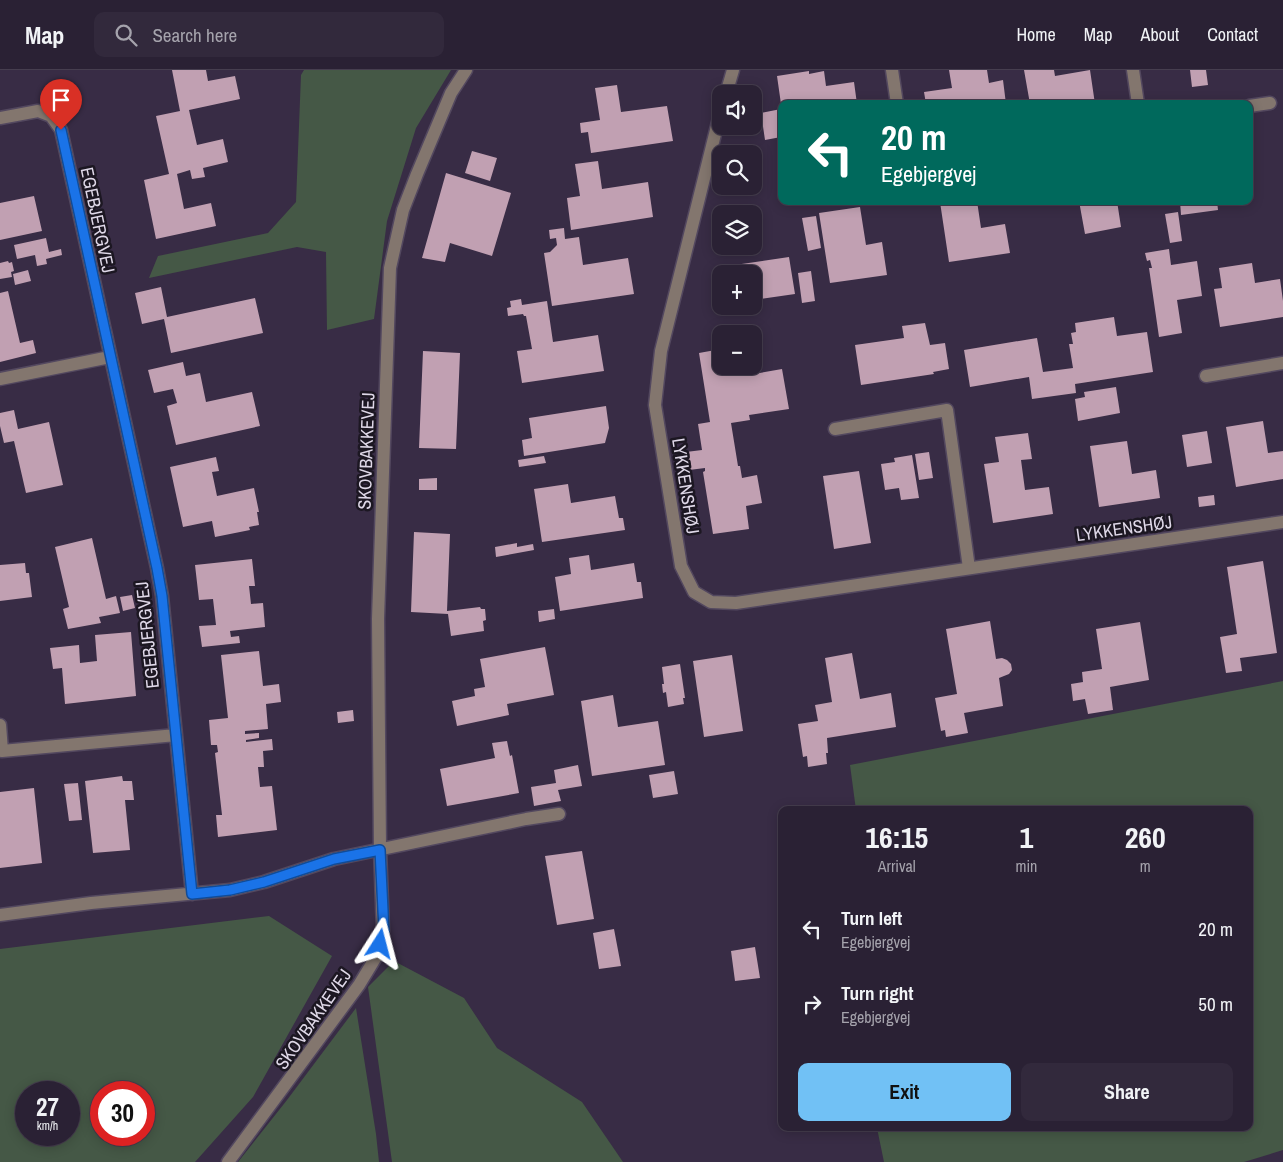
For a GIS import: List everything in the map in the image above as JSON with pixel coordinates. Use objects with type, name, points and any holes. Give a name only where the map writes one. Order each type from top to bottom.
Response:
[{"type":"street","name":"SKOVBAKKEVEJ","points":[[228,1162],[354,992],[376,957],[384,931],[380,850],[378,619],[390,268],[403,210],[451,92],[466,70]]},
{"type":"street","points":[[729,85],[734,70]]},
{"type":"street","points":[[892,70],[896,100]]},
{"type":"street","points":[[1133,70],[1137,100]]},
{"type":"street","points":[[1253,105],[1270,103]]},
{"type":"street","name":"EGEBJERGVEJ","points":[[0,118],[38,111],[51,116],[61,130],[162,596],[192,894]]},
{"type":"street","name":"LYKKENSHØJ","points":[[715,135],[661,351],[655,405],[681,566],[694,592],[711,602],[736,604],[1283,522]]},
{"type":"street","points":[[0,379],[110,357]]},
{"type":"street","points":[[1206,376],[1283,364]]},
{"type":"street","points":[[835,429],[946,410],[969,568]]},
{"type":"street","points":[[0,725],[2,751],[176,735]]},
{"type":"street","points":[[0,915],[91,903],[238,888],[264,882],[334,859],[526,818],[559,814]]},
{"type":"green space","points":[[304,70],[451,70],[416,128],[387,221],[374,319],[327,330],[326,252],[297,247],[149,278],[158,256],[268,233],[296,202],[301,75]]},
{"type":"green space","points":[[1283,681],[1283,1150],[1244,1162],[884,1162],[878,1131],[1253,1131],[1253,806],[855,806],[850,765]]},
{"type":"green space","points":[[269,916],[332,956],[253,1097],[195,1162],[0,1162],[0,949]]},
{"type":"green space","points":[[394,961],[464,998],[497,1048],[582,1102],[623,1162],[392,1162],[368,987]]},
{"type":"green space","points":[[356,1008],[379,1162],[238,1162],[287,1100]]},
{"type":"building","points":[[172,70],[206,70],[208,81],[235,76],[240,99],[189,110],[197,145],[223,139],[228,162],[203,168],[205,177],[192,179],[190,170],[177,174],[184,209],[211,203],[216,226],[156,239],[144,180],[169,174],[156,116],[180,111]]},
{"type":"building","points":[[949,70],[987,70],[989,83],[1003,80],[1006,100],[925,100],[924,92],[952,88]]},
{"type":"building","points":[[1024,70],[1054,70],[1055,76],[1090,70],[1094,100],[1029,100]]},
{"type":"building","points":[[1190,70],[1206,70],[1208,85],[1192,87]]},
{"type":"building","points":[[809,71],[809,74],[824,71],[826,86],[854,82],[856,100],[780,100],[777,76]]},
{"type":"building","points":[[617,85],[621,112],[667,106],[673,141],[591,153],[588,132],[581,133],[580,123],[600,120],[595,88]]},
{"type":"building","points":[[778,110],[778,138],[765,140],[762,113]]},
{"type":"building","points":[[472,151],[497,158],[490,181],[465,173]]},
{"type":"building","points":[[598,161],[602,189],[648,182],[653,217],[571,230],[567,198],[580,196],[575,164]]},
{"type":"building","points":[[446,173],[511,193],[492,256],[450,243],[445,262],[422,258]]},
{"type":"building","points":[[34,196],[42,231],[0,240],[0,203]]},
{"type":"building","points":[[940,205],[978,205],[981,228],[1005,224],[1010,253],[949,262]]},
{"type":"building","points":[[1080,205],[1118,205],[1121,227],[1085,234]]},
{"type":"building","points":[[1180,205],[1217,205],[1218,210],[1181,215]]},
{"type":"building","points":[[860,207],[866,245],[882,242],[887,275],[830,283],[819,213]]},
{"type":"building","points":[[1178,212],[1182,241],[1170,243],[1165,214]]},
{"type":"building","points":[[816,216],[821,248],[808,251],[802,218]]},
{"type":"building","points":[[564,228],[565,239],[579,237],[583,265],[628,258],[634,294],[552,306],[544,253],[550,252],[557,245],[556,238],[550,239],[549,230]]},
{"type":"building","points":[[46,238],[49,252],[61,249],[62,255],[46,259],[47,264],[37,266],[35,255],[17,259],[14,245]]},
{"type":"building","points":[[1169,249],[1171,265],[1197,261],[1202,296],[1177,300],[1182,333],[1159,337],[1149,268],[1152,268],[1150,260],[1147,261],[1145,253]]},
{"type":"building","points":[[789,257],[795,294],[762,299],[762,265],[735,265]]},
{"type":"building","points":[[8,261],[9,263],[12,262],[14,271],[11,272],[12,277],[0,279],[0,263]]},
{"type":"building","points":[[1252,263],[1255,283],[1280,279],[1283,317],[1220,327],[1214,289],[1222,288],[1219,268]]},
{"type":"building","points":[[28,270],[31,281],[15,285],[13,274]]},
{"type":"building","points":[[811,271],[815,301],[802,303],[798,273]]},
{"type":"building","points":[[161,287],[167,317],[255,298],[263,333],[171,353],[164,319],[142,324],[135,293]]},
{"type":"building","points":[[8,291],[20,343],[33,340],[36,353],[0,362],[0,293]]},
{"type":"building","points":[[521,299],[522,305],[547,301],[553,342],[598,335],[604,371],[522,383],[517,351],[532,349],[526,316],[523,314],[508,316],[507,308],[511,307],[510,301]]},
{"type":"building","points":[[1114,317],[1117,336],[1147,332],[1153,372],[1075,384],[1076,393],[1032,399],[1029,377],[970,387],[964,350],[1037,338],[1043,372],[1073,368],[1069,344],[1073,344],[1071,333],[1076,332],[1075,323]]},
{"type":"building","points":[[925,323],[930,345],[945,343],[949,369],[933,372],[934,374],[861,385],[855,345],[904,338],[902,326]]},
{"type":"building","points":[[423,351],[460,353],[456,449],[419,448]]},
{"type":"building","points":[[712,351],[712,375],[762,375],[762,373],[782,369],[789,409],[749,415],[750,420],[731,423],[738,466],[740,466],[742,478],[757,475],[762,503],[746,506],[749,529],[713,534],[703,472],[705,468],[689,470],[686,452],[702,450],[698,424],[710,422],[699,353]]},
{"type":"building","points":[[183,362],[186,376],[200,373],[206,402],[252,392],[260,426],[176,445],[167,406],[177,403],[173,389],[154,393],[148,370]]},
{"type":"building","points":[[1116,387],[1120,413],[1078,421],[1075,399],[1085,397],[1084,392]]},
{"type":"building","points":[[606,406],[609,428],[605,443],[524,456],[522,440],[532,438],[529,418]]},
{"type":"building","points":[[14,410],[18,429],[49,422],[63,485],[26,493],[14,441],[4,443],[0,426],[0,413]]},
{"type":"building","points":[[1263,421],[1268,453],[1283,451],[1283,479],[1236,487],[1226,427]]},
{"type":"building","points":[[1207,431],[1212,463],[1187,467],[1182,435]]},
{"type":"building","points":[[1028,433],[1032,459],[1021,460],[1025,490],[1049,487],[1053,514],[993,523],[984,464],[999,462],[995,437]]},
{"type":"building","points":[[1127,441],[1132,474],[1156,470],[1160,498],[1099,507],[1090,446]]},
{"type":"building","points":[[929,452],[933,478],[919,480],[915,454]]},
{"type":"building","points":[[912,455],[919,498],[901,500],[899,488],[885,490],[881,464],[895,462],[894,458]]},
{"type":"building","points":[[544,456],[546,463],[519,467],[518,460]]},
{"type":"building","points":[[216,457],[219,471],[212,472],[217,496],[254,488],[259,512],[257,512],[259,525],[249,527],[250,530],[215,537],[212,521],[183,527],[170,467]]},
{"type":"building","points":[[859,471],[871,543],[834,549],[823,476]]},
{"type":"building","points":[[437,478],[437,490],[419,490],[419,479]]},
{"type":"building","points":[[568,484],[571,503],[615,496],[619,518],[623,518],[625,530],[542,542],[534,489]]},
{"type":"building","points":[[1214,495],[1215,505],[1199,507],[1198,497]]},
{"type":"building","points":[[414,532],[450,534],[447,611],[480,607],[485,609],[484,631],[451,636],[448,614],[411,612]]},
{"type":"building","points":[[92,538],[106,599],[116,596],[120,613],[99,617],[101,623],[68,629],[63,609],[69,607],[55,547]]},
{"type":"building","points":[[517,543],[517,547],[533,544],[534,550],[496,557],[495,547]]},
{"type":"building","points":[[589,555],[591,570],[634,563],[637,582],[641,582],[643,598],[560,611],[555,577],[571,574],[569,558]]},
{"type":"building","points":[[252,559],[255,586],[249,586],[251,604],[263,603],[265,627],[230,631],[231,637],[239,636],[240,643],[202,647],[199,626],[216,625],[213,599],[199,600],[195,565]]},
{"type":"building","points":[[1263,561],[1277,653],[1240,658],[1242,671],[1226,673],[1220,637],[1237,634],[1227,567]]},
{"type":"building","points":[[25,563],[26,573],[29,573],[32,597],[0,601],[0,565]]},
{"type":"building","points":[[132,595],[135,608],[123,611],[120,597]]},
{"type":"building","points":[[554,609],[555,619],[539,622],[538,611]]},
{"type":"building","points":[[990,621],[996,659],[1002,658],[1007,660],[1011,664],[1012,670],[1009,674],[999,678],[1003,706],[964,713],[968,733],[946,737],[945,730],[941,731],[935,698],[957,694],[946,629]]},
{"type":"building","points":[[1140,622],[1149,680],[1110,687],[1113,710],[1088,714],[1085,699],[1073,701],[1071,684],[1083,682],[1082,672],[1102,669],[1096,629]]},
{"type":"building","points":[[131,632],[136,696],[65,704],[62,668],[53,669],[50,648],[79,645],[80,663],[97,661],[95,635]]},
{"type":"building","points":[[545,647],[554,695],[507,704],[509,715],[457,726],[452,701],[475,696],[474,689],[485,687],[480,659]]},
{"type":"building","points":[[259,651],[263,686],[279,684],[281,702],[266,704],[268,729],[245,731],[245,734],[259,733],[259,738],[246,740],[246,742],[272,739],[273,750],[263,751],[264,767],[258,767],[260,787],[272,786],[277,830],[218,837],[216,815],[222,815],[215,753],[218,752],[217,745],[211,745],[209,720],[228,718],[221,655]]},
{"type":"building","points":[[852,653],[860,699],[891,693],[896,727],[827,738],[827,764],[808,767],[807,756],[803,757],[798,724],[818,721],[815,705],[832,702],[825,658]]},
{"type":"building","points":[[732,655],[743,731],[704,737],[693,661]]},
{"type":"building","points":[[680,664],[685,698],[683,698],[684,704],[668,707],[666,692],[663,693],[662,667]]},
{"type":"building","points":[[613,695],[618,727],[658,721],[665,765],[592,776],[581,701]]},
{"type":"building","points":[[353,710],[354,721],[338,723],[337,712]]},
{"type":"building","points":[[507,741],[510,756],[512,755],[519,793],[447,806],[440,769],[495,758],[492,743]]},
{"type":"building","points":[[578,765],[582,786],[558,790],[561,801],[534,806],[531,787],[556,783],[554,770]]},
{"type":"building","points":[[674,771],[678,794],[653,798],[649,775]]},
{"type":"building","points":[[122,776],[123,781],[132,781],[134,800],[125,800],[130,850],[93,853],[85,781]]},
{"type":"building","points":[[78,783],[82,820],[69,821],[64,784]]},
{"type":"building","points":[[34,788],[42,863],[0,868],[0,792]]},
{"type":"building","points":[[582,851],[594,919],[557,925],[545,856]]},
{"type":"building","points":[[614,929],[621,966],[599,969],[593,933]]},
{"type":"building","points":[[755,947],[760,978],[735,981],[731,951]]},
{"type":"route","points":[[61,130],[162,596],[192,894],[230,890],[264,882],[334,859],[380,850],[384,931],[380,944]]}]
